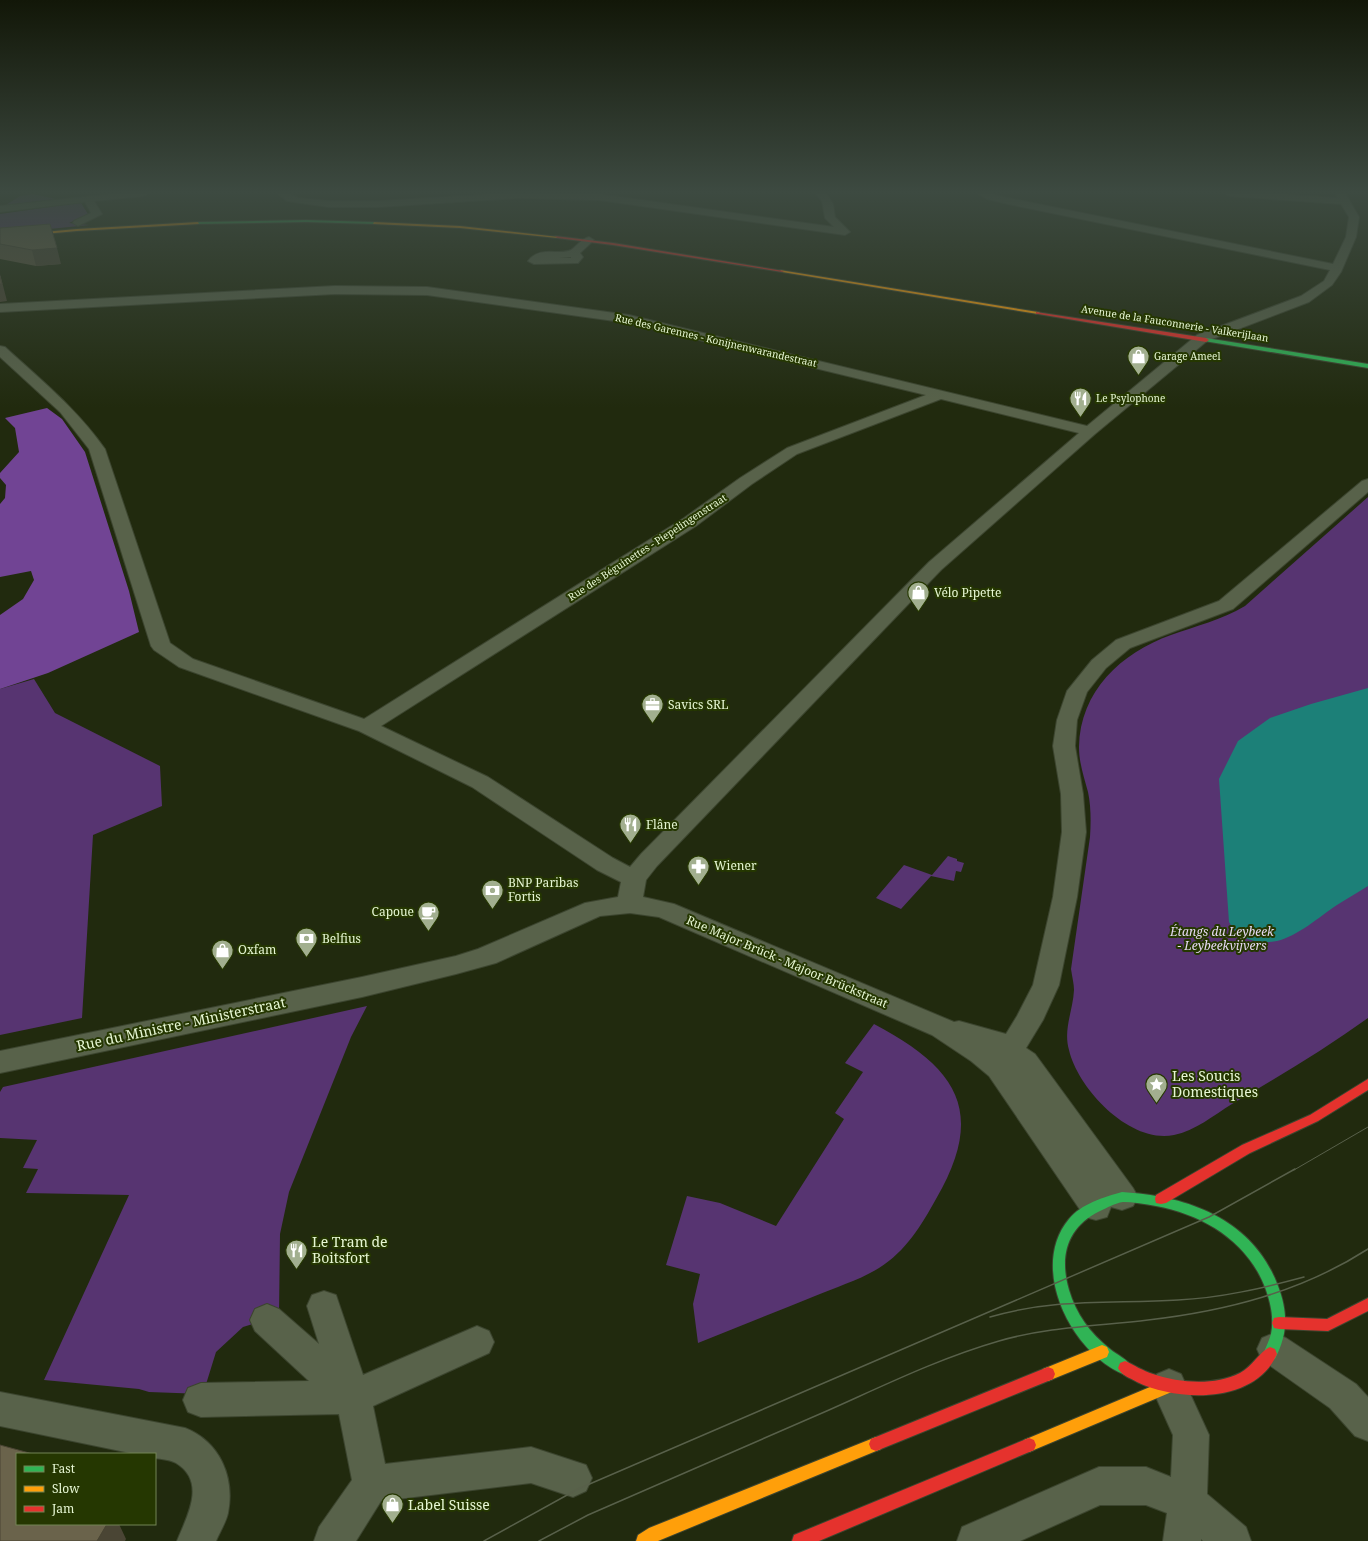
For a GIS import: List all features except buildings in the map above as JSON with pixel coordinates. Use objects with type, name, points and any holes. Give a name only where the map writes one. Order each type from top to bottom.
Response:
[{"type":"street","name":"Avenue de la Fauconnerie - Valkerijlaan","points":[[745,265],[1368,366]]},
{"type":"street","points":[[1323,265],[1337,268]]},
{"type":"street","points":[[629,904],[634,879],[649,860],[930,571],[1090,431],[1202,338],[1305,299],[1328,283],[1338,265]]},
{"type":"street","name":"Rue des Garennes - Konijnenwarandestraat","points":[[0,308],[335,290],[428,291],[629,319],[1090,431]]},
{"type":"street","points":[[0,350],[73,416],[88,434],[97,449],[161,646],[186,663],[366,727],[480,782],[605,864],[634,879]]},
{"type":"street","name":"Rue des Béguinettes - Piepelingenstraat","points":[[366,727],[690,522],[746,481],[792,451],[942,394]]},
{"type":"street","points":[[1004,1060],[1029,1020],[1046,985],[1064,897],[1074,832],[1072,794],[1064,746],[1067,720],[1077,691],[1099,664],[1123,644],[1226,605],[1368,484]]},
{"type":"street","name":"Rue Major Brück - Majoor Brückstraat","points":[[362,987],[487,956],[594,909],[610,905],[629,904],[645,905],[665,910],[942,1028],[981,1053],[1004,1060],[1025,1062],[1109,1202]]},
{"type":"street","name":"Rue du Ministre - Ministerstraat","points":[[0,1062],[362,987]]},
{"type":"street","points":[[1161,1199],[1246,1149],[1314,1118],[1368,1084]]},
{"type":"street","points":[[1145,1197],[1161,1199],[1197,1210],[1221,1224],[1243,1242],[1256,1257],[1269,1277],[1277,1299],[1276,1336],[1259,1368],[1238,1382],[1225,1386],[1196,1390],[1169,1386],[1140,1376],[1114,1361],[1102,1352],[1086,1335],[1072,1315],[1062,1292],[1058,1270],[1061,1247],[1069,1228],[1086,1213],[1109,1202],[1145,1197]]},
{"type":"street","points":[[1276,1336],[1328,1325],[1368,1304]]},
{"type":"street","points":[[324,1306],[353,1397],[371,1484],[333,1541]]},
{"type":"street","points":[[267,1320],[353,1397]]},
{"type":"street","points":[[1276,1336],[1343,1396],[1368,1423]]},
{"type":"street","points":[[201,1400],[353,1397],[477,1342]]},
{"type":"street","points":[[644,1541],[655,1534],[1102,1352]]},
{"type":"street","points":[[1169,1386],[1191,1434],[1188,1502],[1182,1541]]},
{"type":"street","points":[[800,1541],[1169,1386]]},
{"type":"street","points":[[0,1409],[184,1446],[204,1464],[212,1488],[209,1514],[196,1541]]},
{"type":"street","points":[[371,1484],[530,1465],[573,1478]]},
{"type":"street","points":[[976,1541],[1099,1486],[1146,1486],[1188,1502],[1232,1541]]},
{"type":"green space","name":"Étangs du Leybeek - Leybeekvijvers","points":[[1368,497],[1368,1018],[1318,1052],[1189,1130],[1174,1135],[1157,1136],[1140,1131],[1124,1122],[1108,1110],[1095,1096],[1083,1081],[1074,1065],[1067,1042],[1074,990],[1071,969],[1090,837],[1090,803],[1079,753],[1081,727],[1087,708],[1095,692],[1120,664],[1136,652],[1153,643],[1171,635],[1218,619],[1245,606]]},
{"type":"green space","points":[[34,679],[55,713],[160,766],[162,806],[93,835],[82,1018],[0,1035],[0,689]]},
{"type":"green space","points":[[948,856],[964,863],[961,872],[956,871],[954,881],[931,876],[901,909],[876,898],[904,865],[932,875]]},
{"type":"green space","points":[[367,1006],[351,1037],[289,1192],[280,1234],[279,1316],[243,1327],[216,1352],[203,1394],[149,1392],[139,1389],[44,1380],[129,1195],[26,1193],[38,1169],[23,1168],[37,1140],[0,1138],[0,1092],[3,1087]]},
{"type":"green space","points":[[874,1024],[903,1041],[926,1058],[944,1076],[955,1095],[961,1117],[960,1141],[951,1168],[925,1219],[905,1246],[897,1254],[872,1272],[856,1280],[698,1343],[693,1304],[700,1274],[666,1265],[687,1196],[720,1203],[776,1226],[844,1119],[835,1113],[863,1072],[845,1063]]},
{"type":"shaded area","points":[[47,408],[62,419],[85,452],[129,591],[139,632],[48,673],[0,689],[0,615],[23,599],[34,580],[31,571],[0,577],[0,504],[5,498],[6,485],[0,478],[0,473],[19,452],[15,428],[5,418]]},
{"type":"water","points":[[1368,688],[1368,886],[1337,905],[1308,926],[1285,939],[1263,942],[1243,937],[1229,922],[1219,779],[1238,741],[1270,718],[1311,704]]},
{"type":"tram line","points":[[1294,1170],[1368,1127]]},
{"type":"tram line","points":[[484,1541],[578,1489],[1209,1217],[1295,1169]]},
{"type":"tram line","points":[[539,1541],[588,1515],[913,1372],[955,1355],[1017,1336],[1177,1316],[1234,1305],[1290,1288],[1343,1264],[1368,1249]]},
{"type":"tram line","points":[[990,1317],[1014,1311],[1060,1304],[1178,1300],[1226,1295],[1304,1277]]},
{"type":"traffic: fast","points":[[1206,340],[1368,366]]},
{"type":"traffic: fast","points":[[1122,1197],[1171,1203],[1194,1211],[1217,1222],[1237,1236],[1254,1254],[1267,1274],[1278,1305],[1278,1333],[1274,1347],[1270,1354]]},
{"type":"traffic: fast","points":[[1122,1197],[1096,1206],[1074,1222],[1066,1233],[1061,1246],[1059,1274],[1066,1303],[1079,1327],[1100,1350],[1125,1368]]},
{"type":"traffic: slow","points":[[782,271],[1038,313]]},
{"type":"traffic: slow","points":[[1048,1374],[1102,1352]]},
{"type":"traffic: slow","points":[[1029,1445],[1169,1386]]},
{"type":"traffic: slow","points":[[644,1541],[655,1534],[876,1444]]},
{"type":"traffic: jam","points":[[744,265],[782,271]]},
{"type":"traffic: jam","points":[[1038,313],[1206,340]]},
{"type":"traffic: jam","points":[[1161,1199],[1246,1149],[1314,1118],[1368,1084]]},
{"type":"traffic: jam","points":[[1279,1323],[1328,1325],[1368,1304]]},
{"type":"traffic: jam","points":[[1125,1368],[1149,1380],[1184,1388],[1201,1389],[1232,1384],[1247,1377],[1259,1367],[1270,1354]]},
{"type":"traffic: jam","points":[[876,1444],[1048,1374]]},
{"type":"traffic: jam","points":[[800,1541],[1029,1445]]},
{"type":"place","name":"Garage Ameel","points":[[1138,376]]},
{"type":"place","name":"Le Psylophone","points":[[1080,418]]},
{"type":"place","name":"Vélo Pipette","points":[[919,612]]},
{"type":"place","name":"Savics SRL","points":[[653,724]]},
{"type":"place","name":"Flâne","points":[[631,844]]},
{"type":"place","name":"Wiener","points":[[698,886]]},
{"type":"place","name":"BNP Paribas Fortis","points":[[492,910]]},
{"type":"place","name":"Capoue","points":[[429,932]]},
{"type":"place","name":"Belfius","points":[[307,958]]},
{"type":"place","name":"Oxfam","points":[[222,970]]},
{"type":"place","name":"Les Soucis Domestiques","points":[[1157,1104]]},
{"type":"place","name":"Le Tram de Boitsfort","points":[[296,1270]]},
{"type":"place","name":"Label Suisse","points":[[393,1524]]}]
